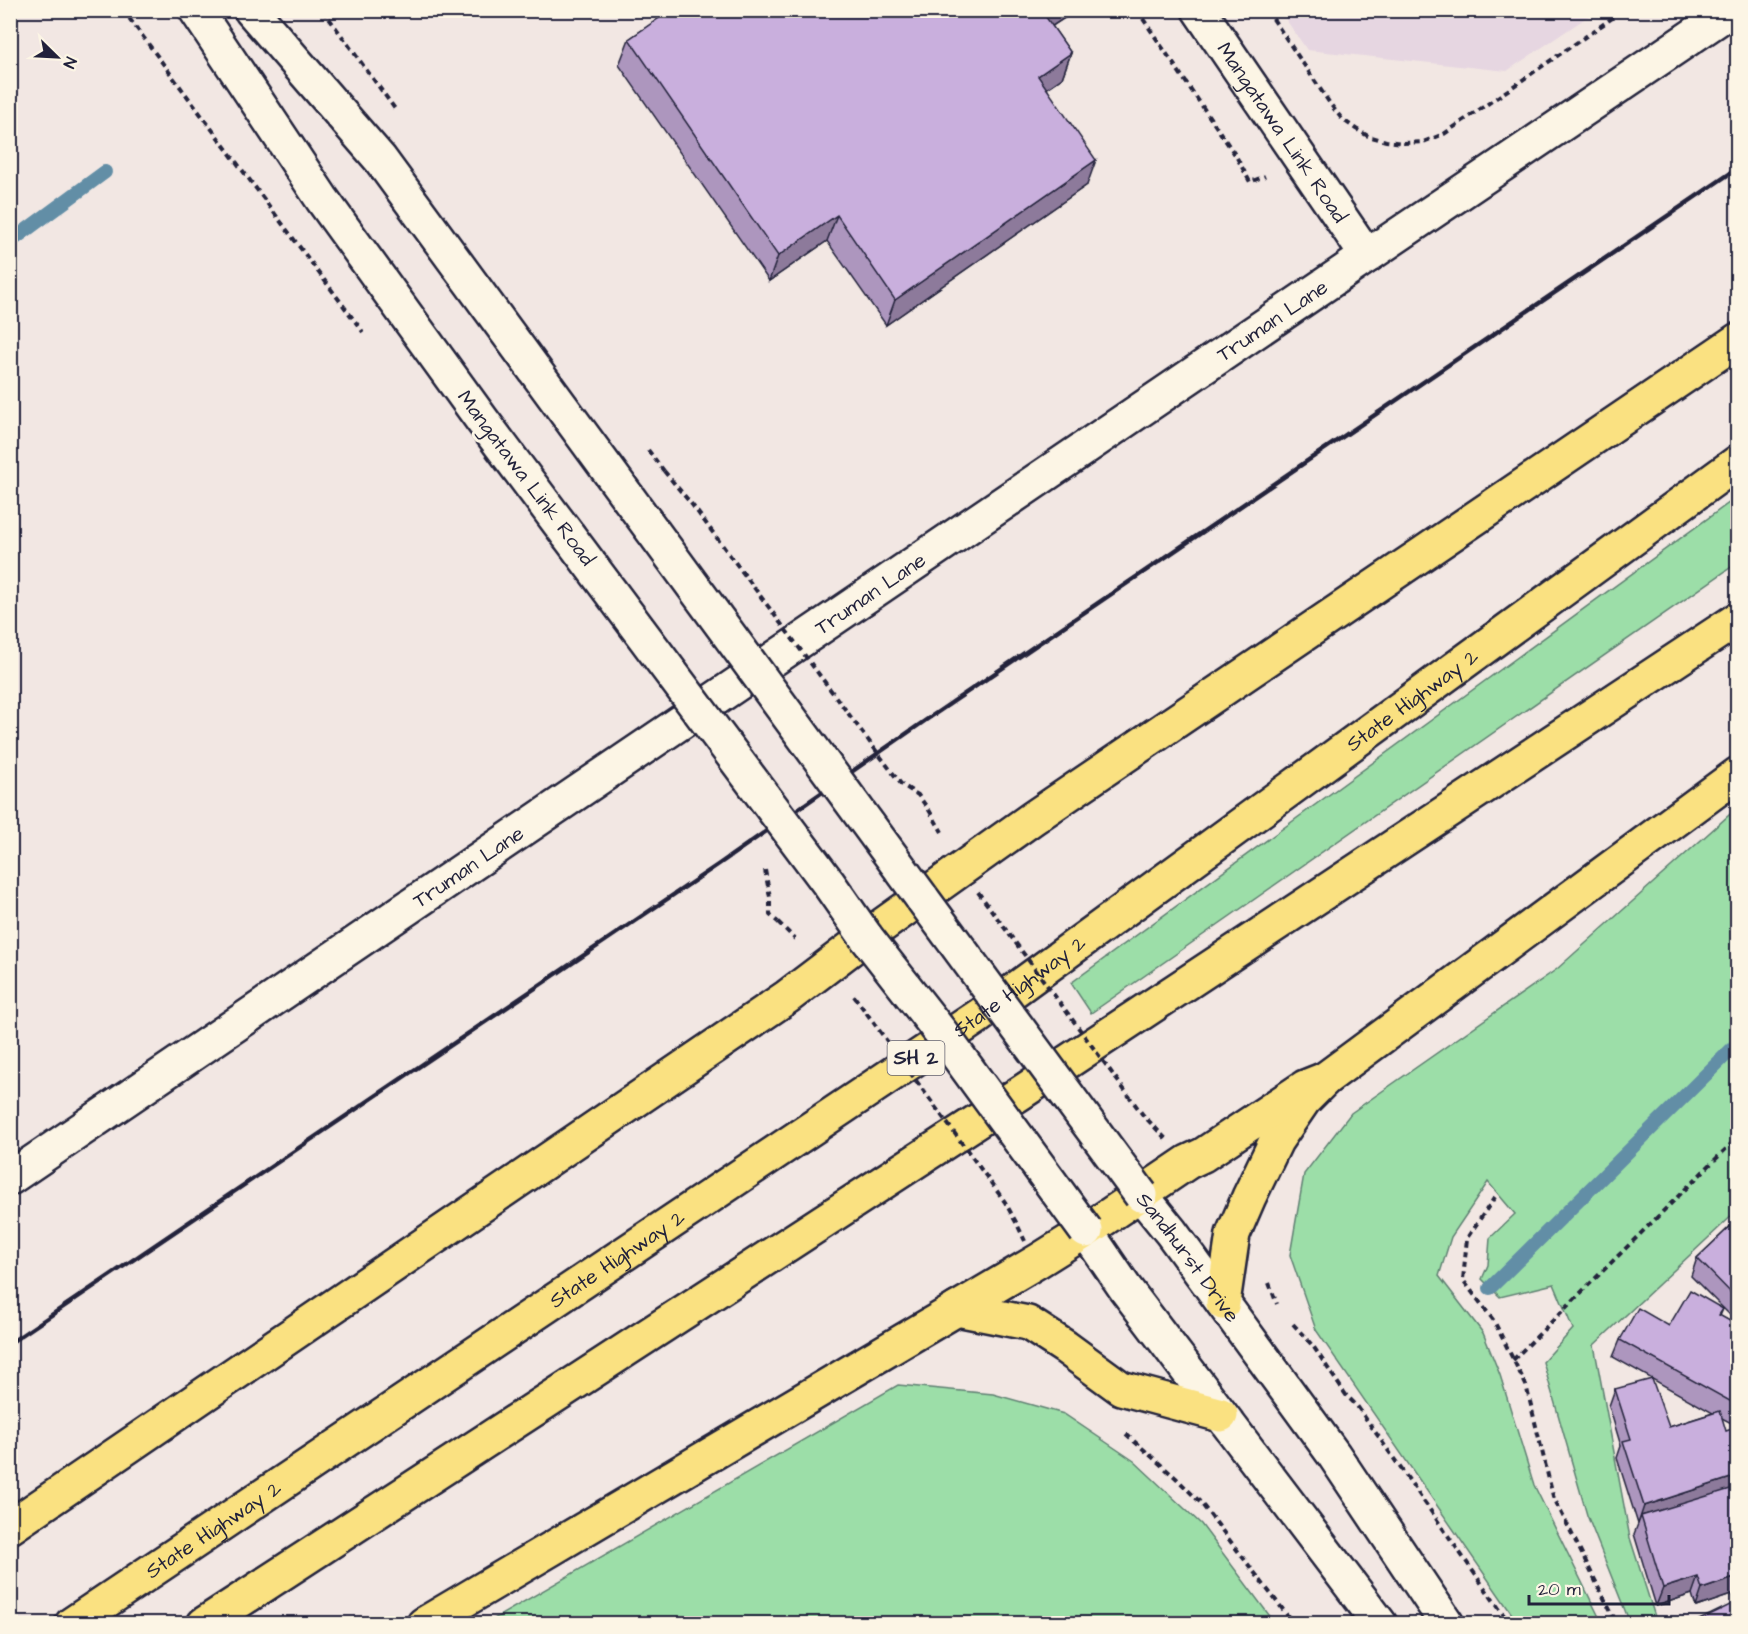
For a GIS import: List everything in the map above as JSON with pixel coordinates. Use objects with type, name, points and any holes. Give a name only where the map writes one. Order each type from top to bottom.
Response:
[{"type":"highway","points":[[10,1527],[787,997],[866,937],[1033,818],[1737,339]]},
{"type":"highway","name":"State Highway 2","points":[[72,1623],[979,1016],[1737,462]]},
{"type":"highway","points":[[204,1623],[1022,1092],[1737,619]]},
{"type":"highway","points":[[1222,1303],[1233,1234],[1249,1197],[1276,1141],[1305,1100],[1325,1079],[1737,774]]},
{"type":"highway","points":[[424,1623],[957,1310],[1086,1232],[1188,1162],[1203,1155],[1305,1087],[1325,1079]]},
{"type":"highway","points":[[957,1310],[1028,1323],[1120,1388],[1221,1415]]},
{"type":"street","name":"Mangatawa Link Road","points":[[196,10],[322,199],[482,420],[829,884],[866,937]]},
{"type":"street","points":[[251,10],[380,159],[922,898]]},
{"type":"street","name":"Mangatawa Link Road","points":[[1199,10],[1367,256]]},
{"type":"street","name":"Truman Lane","points":[[10,1178],[1731,10]]},
{"type":"street","name":"Sandhurst Drive","points":[[922,898],[1334,1455],[1447,1623]]},
{"type":"street","points":[[866,937],[942,1034],[1114,1273],[1380,1623]]},
{"type":"path","points":[[123,10],[370,340]]},
{"type":"path","points":[[323,10],[400,116]]},
{"type":"path","points":[[1137,10],[1236,156],[1250,182],[1301,160]]},
{"type":"path","points":[[1267,10],[1342,119],[1368,136],[1404,143],[1423,142],[1444,134],[1624,10]]},
{"type":"path","points":[[664,471],[727,551],[901,784],[918,795],[929,810]]},
{"type":"path","points":[[978,892],[1143,1115],[1169,1142]]},
{"type":"path","points":[[854,996],[998,1193],[1017,1224],[1024,1241]]},
{"type":"path","points":[[1513,1360],[1737,1137]]},
{"type":"path","points":[[1495,1197],[1467,1238],[1463,1280],[1494,1321],[1526,1385],[1553,1496],[1617,1623]]},
{"type":"path","points":[[1268,1281],[1281,1310]]},
{"type":"path","points":[[1287,1318],[1313,1346],[1346,1395],[1357,1406],[1510,1623]]},
{"type":"path","points":[[1123,1431],[1201,1503],[1294,1623]]},
{"type":"shaded area","points":[[1280,11],[1596,11],[1507,71],[1307,50]]},
{"type":"green space","points":[[1737,497],[1737,563],[1091,1013],[1071,983]]},
{"type":"green space","points":[[1737,808],[1737,1211],[1594,1345],[1630,1538],[1657,1623],[1630,1623],[1587,1515],[1543,1362],[1573,1329],[1554,1284],[1500,1297],[1482,1279],[1488,1265],[1490,1238],[1515,1214],[1488,1182],[1451,1237],[1439,1276],[1483,1333],[1500,1375],[1534,1485],[1602,1623],[1518,1623],[1316,1330],[1290,1255],[1304,1174],[1351,1113],[1557,969]]},
{"type":"green space","points":[[898,1385],[993,1394],[1064,1414],[1134,1461],[1201,1524],[1275,1623],[487,1623]]},
{"type":"building","points":[[671,10],[1047,10],[1043,13],[1071,53],[1038,76],[1096,160],[895,300],[837,215],[778,256],[629,39]]},
{"type":"building","points":[[1737,1220],[1737,1299],[1697,1258]]},
{"type":"building","points":[[1690,1290],[1723,1309],[1719,1315],[1737,1325],[1737,1405],[1620,1340],[1638,1308],[1669,1326]]},
{"type":"building","points":[[1652,1379],[1669,1427],[1720,1411],[1726,1431],[1732,1429],[1737,1445],[1737,1476],[1644,1506],[1623,1441],[1631,1439],[1615,1389]]},
{"type":"building","points":[[1737,1487],[1737,1577],[1702,1589],[1698,1577],[1663,1588],[1641,1516]]},
{"type":"building","points":[[1732,1604],[1737,1614],[1737,1623],[1693,1623]]},
{"type":"waterway","points":[[10,242],[105,172]]},
{"type":"waterway","points":[[1490,1288],[1738,1043]]},
{"type":"railway","points":[[10,1343],[719,864],[926,720],[1738,168]]}]
